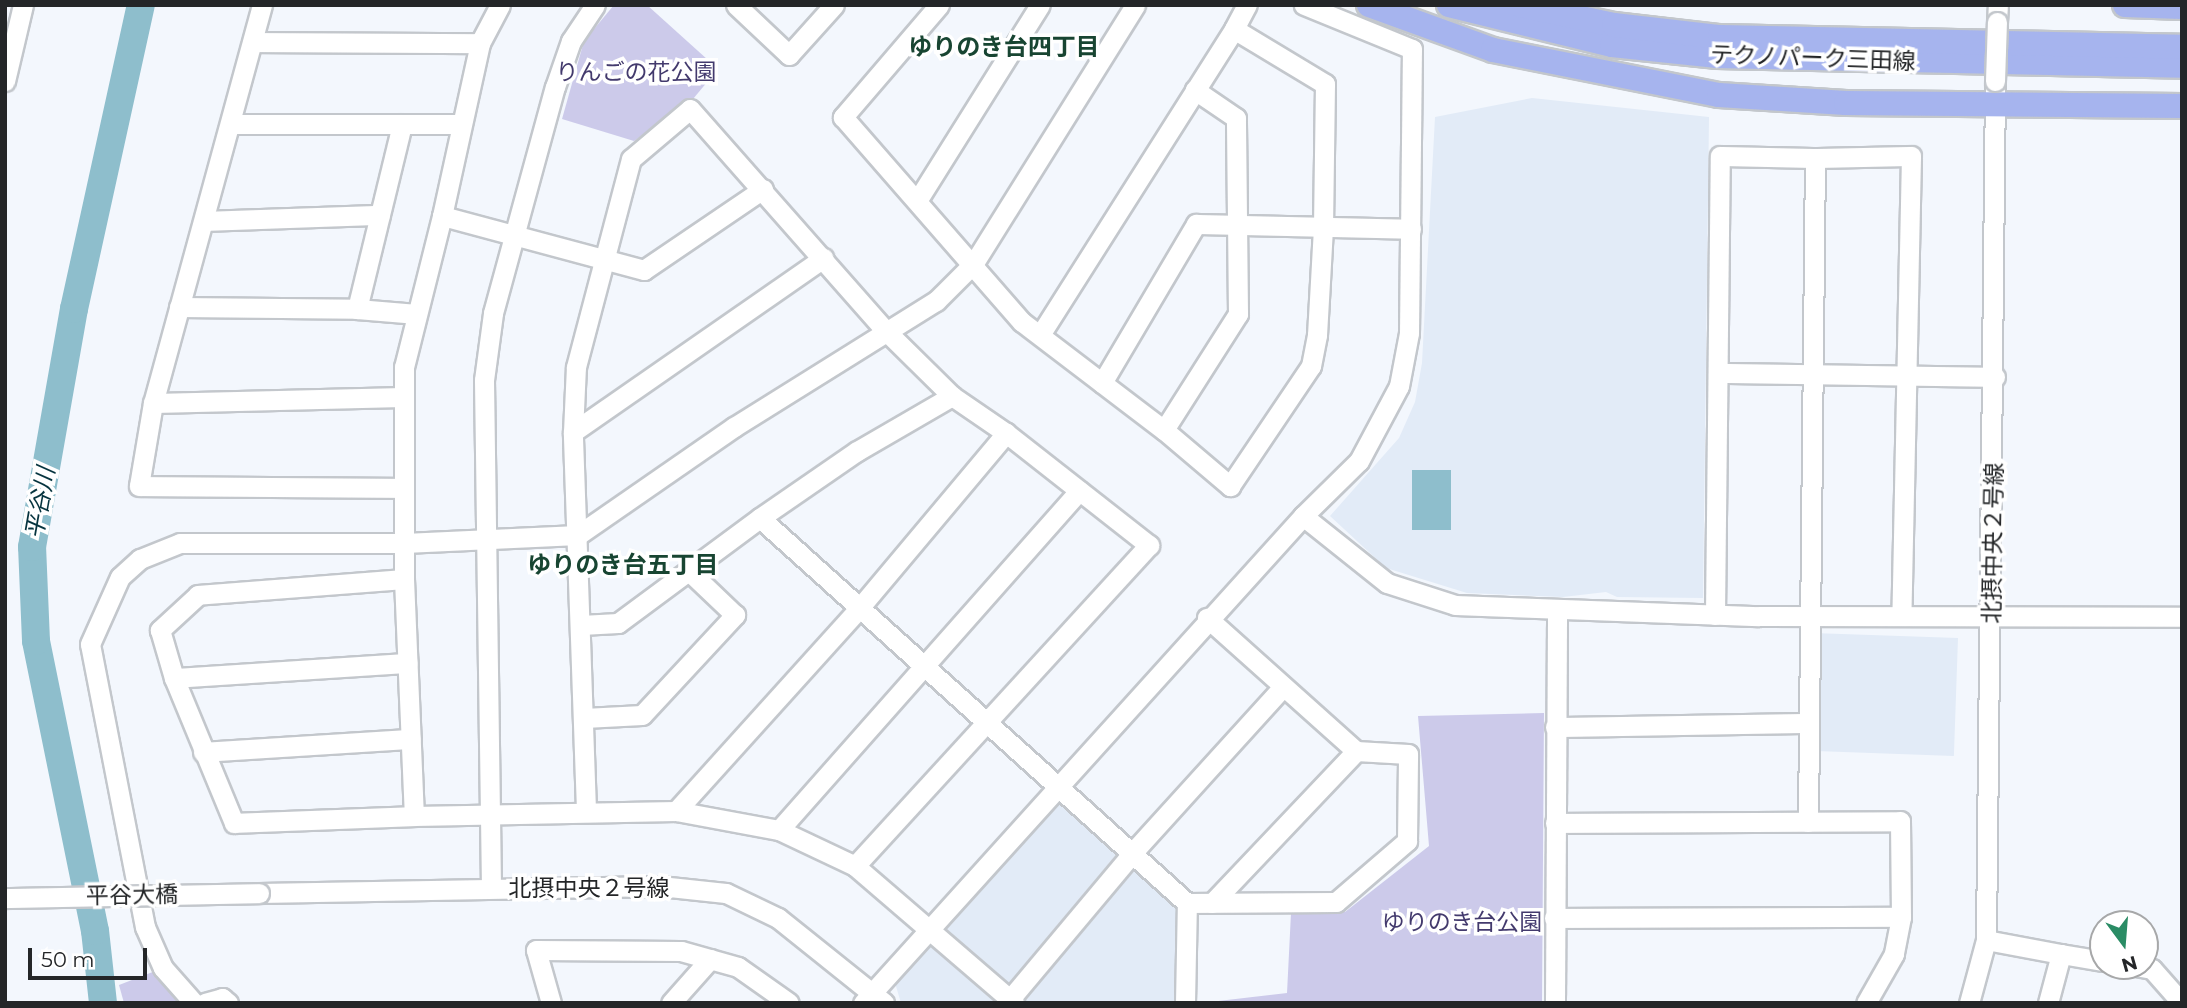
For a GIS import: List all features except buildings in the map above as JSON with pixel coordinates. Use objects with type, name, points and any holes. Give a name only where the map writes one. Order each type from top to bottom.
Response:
[{"type":"main road","points":[[1369,5],[1493,50],[1719,95],[1994,106],[2182,106]]},
{"type":"main road","name":"テクノパーク三田線","points":[[1449,5],[1612,45],[1717,56],[2182,66]]},
{"type":"main road","name":"テクノパーク三田線","points":[[1520,5],[1614,25],[1720,37],[2182,47]]},
{"type":"main road","points":[[2125,5],[2182,6]]},
{"type":"street","points":[[5,81],[10,38],[23,5]]},
{"type":"street","points":[[262,5],[232,124],[153,403],[139,486],[404,488]]},
{"type":"street","points":[[414,816],[404,579],[404,367],[442,216],[480,43],[500,5]]},
{"type":"street","points":[[491,888],[484,541],[484,380],[493,313],[571,41],[595,5]]},
{"type":"street","points":[[736,5],[789,55],[834,5]]},
{"type":"street","points":[[939,5],[842,117],[974,263],[1021,321],[1164,430],[1230,486],[1311,366],[1317,335],[1323,227],[1325,84],[1234,29]]},
{"type":"street","points":[[917,201],[1040,5]]},
{"type":"street","points":[[194,1003],[163,968],[145,927],[90,644],[107,599],[120,577],[140,559],[180,543],[404,543],[578,535],[885,330],[936,300],[974,263],[1135,5]]},
{"type":"street","points":[[1040,335],[1247,5]]},
{"type":"street","points":[[873,999],[929,928],[1061,785],[1207,618],[1359,461],[1399,386],[1409,333],[1412,49],[1304,5]]},
{"type":"street","name":"北摂中央２号線","points":[[1969,1003],[1986,940],[1995,377],[1994,106],[1997,14]]},
{"type":"street","points":[[253,42],[480,43]]},
{"type":"street","points":[[1164,430],[1237,322],[1236,118],[1195,90]]},
{"type":"street","points":[[586,810],[573,432],[576,367],[631,159],[690,109],[763,188],[885,330],[952,396],[1006,433],[1149,545],[855,866]]},
{"type":"street","points":[[232,124],[461,124]]},
{"type":"street","points":[[357,309],[402,124]]},
{"type":"street","points":[[1715,615],[1720,373],[1720,156],[1912,156],[1910,376],[1902,616]]},
{"type":"street","points":[[1808,822],[1815,374],[1815,158]]},
{"type":"street","points":[[442,216],[644,270],[763,188]]},
{"type":"street","points":[[205,221],[380,215]]},
{"type":"street","points":[[1102,383],[1196,224],[1411,229]]},
{"type":"street","points":[[573,432],[823,258]]},
{"type":"street","points":[[179,307],[357,309],[417,314]]},
{"type":"street","points":[[1720,373],[1995,377]]},
{"type":"street","points":[[581,625],[618,623],[857,450],[952,396]]},
{"type":"street","points":[[153,403],[404,397]]},
{"type":"street","points":[[676,811],[862,606],[1006,433]]},
{"type":"street","points":[[779,830],[1079,491]]},
{"type":"street","points":[[1303,516],[1365,569],[1416,595],[1455,606],[1557,612],[1715,615],[1992,614],[2182,617]]},
{"type":"street","points":[[760,518],[1061,785],[1187,903],[1336,902],[1407,841],[1408,754],[1356,751],[1282,688],[1207,618]]},
{"type":"street","points":[[584,718],[642,715],[735,615],[689,571]]},
{"type":"street","points":[[404,579],[198,595],[160,630],[174,678],[234,823],[586,810],[676,811],[779,830],[855,866],[1012,1001],[1134,851],[1282,688]]},
{"type":"street","points":[[1555,1003],[1557,612]]},
{"type":"street","points":[[174,678],[408,663]]},
{"type":"street","points":[[1555,727],[1809,723]]},
{"type":"street","points":[[203,752],[411,740]]},
{"type":"street","points":[[1212,903],[1356,751]]},
{"type":"street","points":[[1555,823],[1900,821],[1901,917],[1894,954],[1866,1003]]},
{"type":"street","name":"北摂中央２号線","points":[[259,893],[660,886],[726,893],[778,918],[873,999]]},
{"type":"street","name":"平谷大橋","points":[[5,898],[259,893]]},
{"type":"street","points":[[1185,1003],[1187,903]]},
{"type":"street","points":[[1554,918],[1901,917]]},
{"type":"street","points":[[1986,940],[2089,959]]},
{"type":"street","points":[[551,1003],[536,950],[681,951],[738,967],[789,1003]]},
{"type":"street","points":[[2048,1003],[2061,954]]},
{"type":"street","points":[[671,1003],[710,959]]},
{"type":"street","points":[[2159,977],[2182,1003]]},
{"type":"street","points":[[205,1003],[222,998],[228,1003]]},
{"type":"shaded area","points":[[1532,98],[1709,117],[1703,598],[1617,597],[1606,592],[1563,597],[1467,593],[1386,568],[1330,516],[1399,438],[1415,402],[1422,363],[1435,117]]},
{"type":"shaded area","points":[[1412,470],[1451,470],[1451,530],[1412,530]]},
{"type":"shaded area","points":[[1820,633],[1958,638],[1954,756],[1816,751]]},
{"type":"shaded area","points":[[1062,797],[1177,905],[1177,1003],[901,1003],[895,983]]},
{"type":"green space","name":"りんごの花公園","points":[[614,5],[647,5],[718,69],[688,105],[634,141],[562,119],[584,41]]},
{"type":"green space","name":"ゆりのき台公園","points":[[1544,713],[1542,1003],[1201,1003],[1287,993],[1291,913],[1345,912],[1429,846],[1418,716]]},
{"type":"green space","points":[[163,968],[194,1003],[124,1003],[119,985]]},
{"type":"waterway","name":"平谷川","points":[[103,1003],[95,931],[36,641],[32,547],[74,309],[141,5]]},
{"type":"district","name":"ゆりのき台四丁目","points":[[1004,47]]},
{"type":"district","name":"ゆりのき台五丁目","points":[[623,565]]}]
